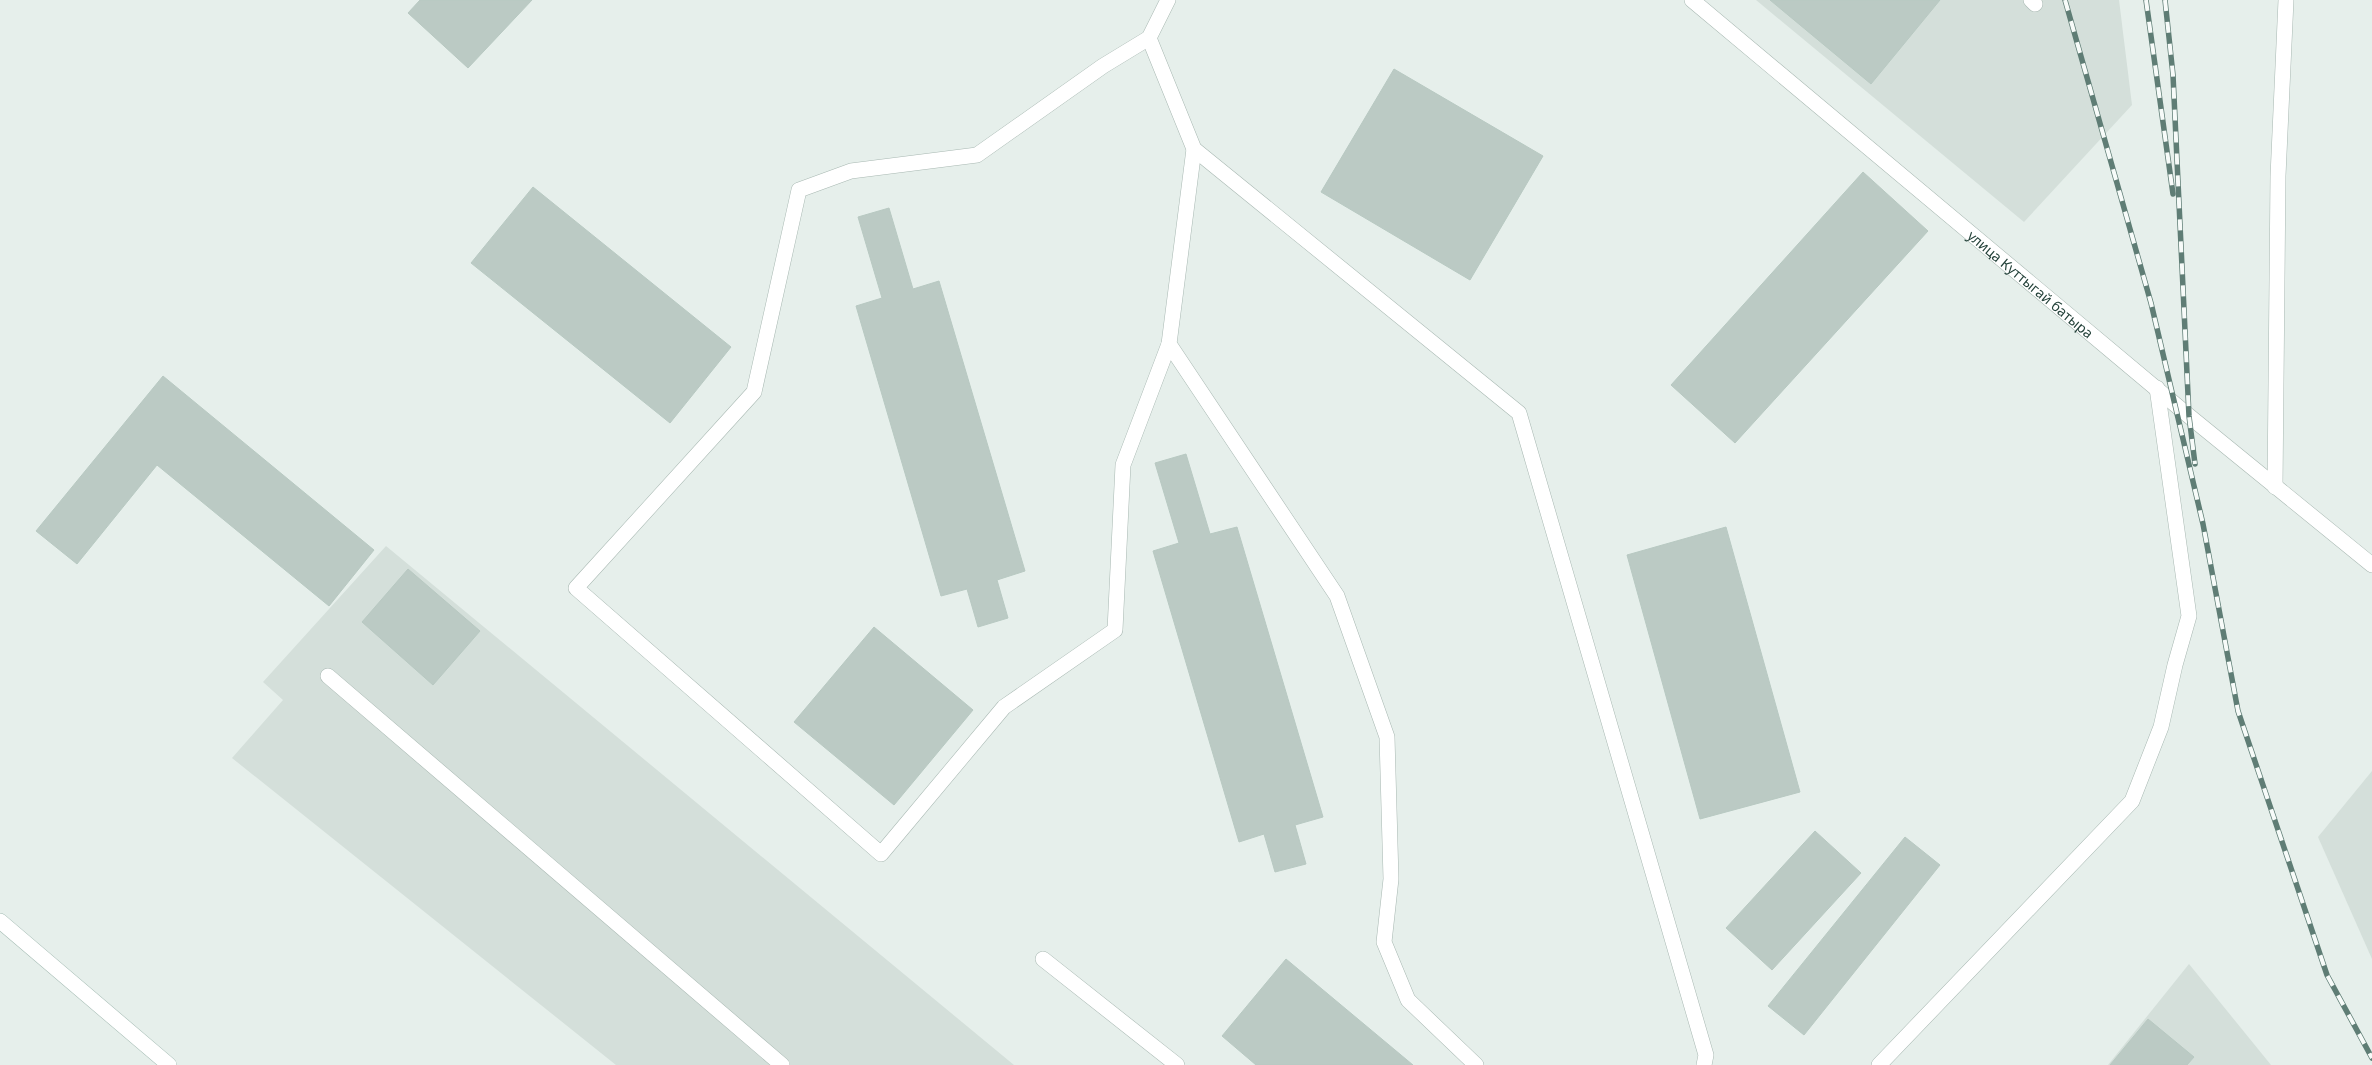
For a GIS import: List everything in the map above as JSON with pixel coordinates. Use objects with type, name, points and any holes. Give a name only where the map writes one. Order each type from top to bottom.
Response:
[{"type":"street","points":[[1149,38],[1194,150],[1169,344],[1123,465],[1116,630],[1004,707],[881,854],[576,588],[754,392],[799,190],[851,171],[977,155],[1103,66],[1149,38],[1168,0]]},
{"type":"street","name":"улица Куттыгай батыра","points":[[1692,0],[2275,488],[2372,565]]},
{"type":"street","points":[[2275,488],[2278,176],[2286,0]]},
{"type":"street","points":[[1194,150],[1519,412],[1706,1055],[1704,1065]]},
{"type":"street","points":[[1169,344],[1337,596],[1387,737],[1391,879],[1384,942],[1408,1000],[1476,1065]]},
{"type":"street","points":[[1879,1065],[2132,802],[2161,727],[2175,665],[2189,616],[2156,388]]},
{"type":"street","points":[[328,676],[782,1065]]},
{"type":"street","points":[[0,921],[169,1065]]},
{"type":"street","points":[[1043,959],[1177,1065]]},
{"type":"shaded area","points":[[1756,0],[2119,0],[2132,105],[2024,222]]},
{"type":"shaded area","points":[[386,546],[1014,1065],[616,1065],[232,758],[283,700],[263,682]]},
{"type":"shaded area","points":[[2372,771],[2372,959],[2318,837]]},
{"type":"shaded area","points":[[2189,964],[2271,1065],[2108,1065]]},
{"type":"building","points":[[420,0],[532,0],[468,68],[408,13]]},
{"type":"building","points":[[1770,0],[1940,0],[1871,84]]},
{"type":"building","points":[[1394,69],[1543,156],[1470,280],[1321,192]]},
{"type":"building","points":[[1863,172],[1928,231],[1735,443],[1671,385]]},
{"type":"building","points":[[533,187],[731,347],[670,423],[471,263]]},
{"type":"building","points":[[889,208],[913,289],[939,281],[1025,571],[997,580],[1008,618],[978,627],[967,589],[941,596],[856,306],[882,298],[858,217]]},
{"type":"building","points":[[163,376],[374,550],[329,606],[157,465],[77,564],[36,531]]},
{"type":"building","points":[[1186,454],[1210,534],[1237,527],[1323,817],[1295,825],[1306,864],[1275,872],[1264,834],[1239,842],[1153,551],[1179,543],[1155,463]]},
{"type":"building","points":[[1726,527],[1800,792],[1700,819],[1627,555]]},
{"type":"building","points":[[408,569],[480,631],[433,685],[362,622]]},
{"type":"building","points":[[874,627],[973,710],[894,805],[794,722]]},
{"type":"building","points":[[1815,831],[1861,873],[1772,970],[1726,928]]},
{"type":"building","points":[[1905,837],[1940,865],[1804,1035],[1768,1006]]},
{"type":"building","points":[[1286,959],[1413,1065],[1256,1065],[1222,1036]]},
{"type":"building","points":[[2148,1019],[2194,1057],[2187,1065],[2110,1065]]},
{"type":"railway","points":[[2065,0],[2151,303],[2203,524],[2238,711],[2327,975],[2372,1058]]},
{"type":"railway","points":[[2146,0],[2173,194]]},
{"type":"railway","points":[[2165,0],[2173,75],[2189,416],[2195,464]]}]
